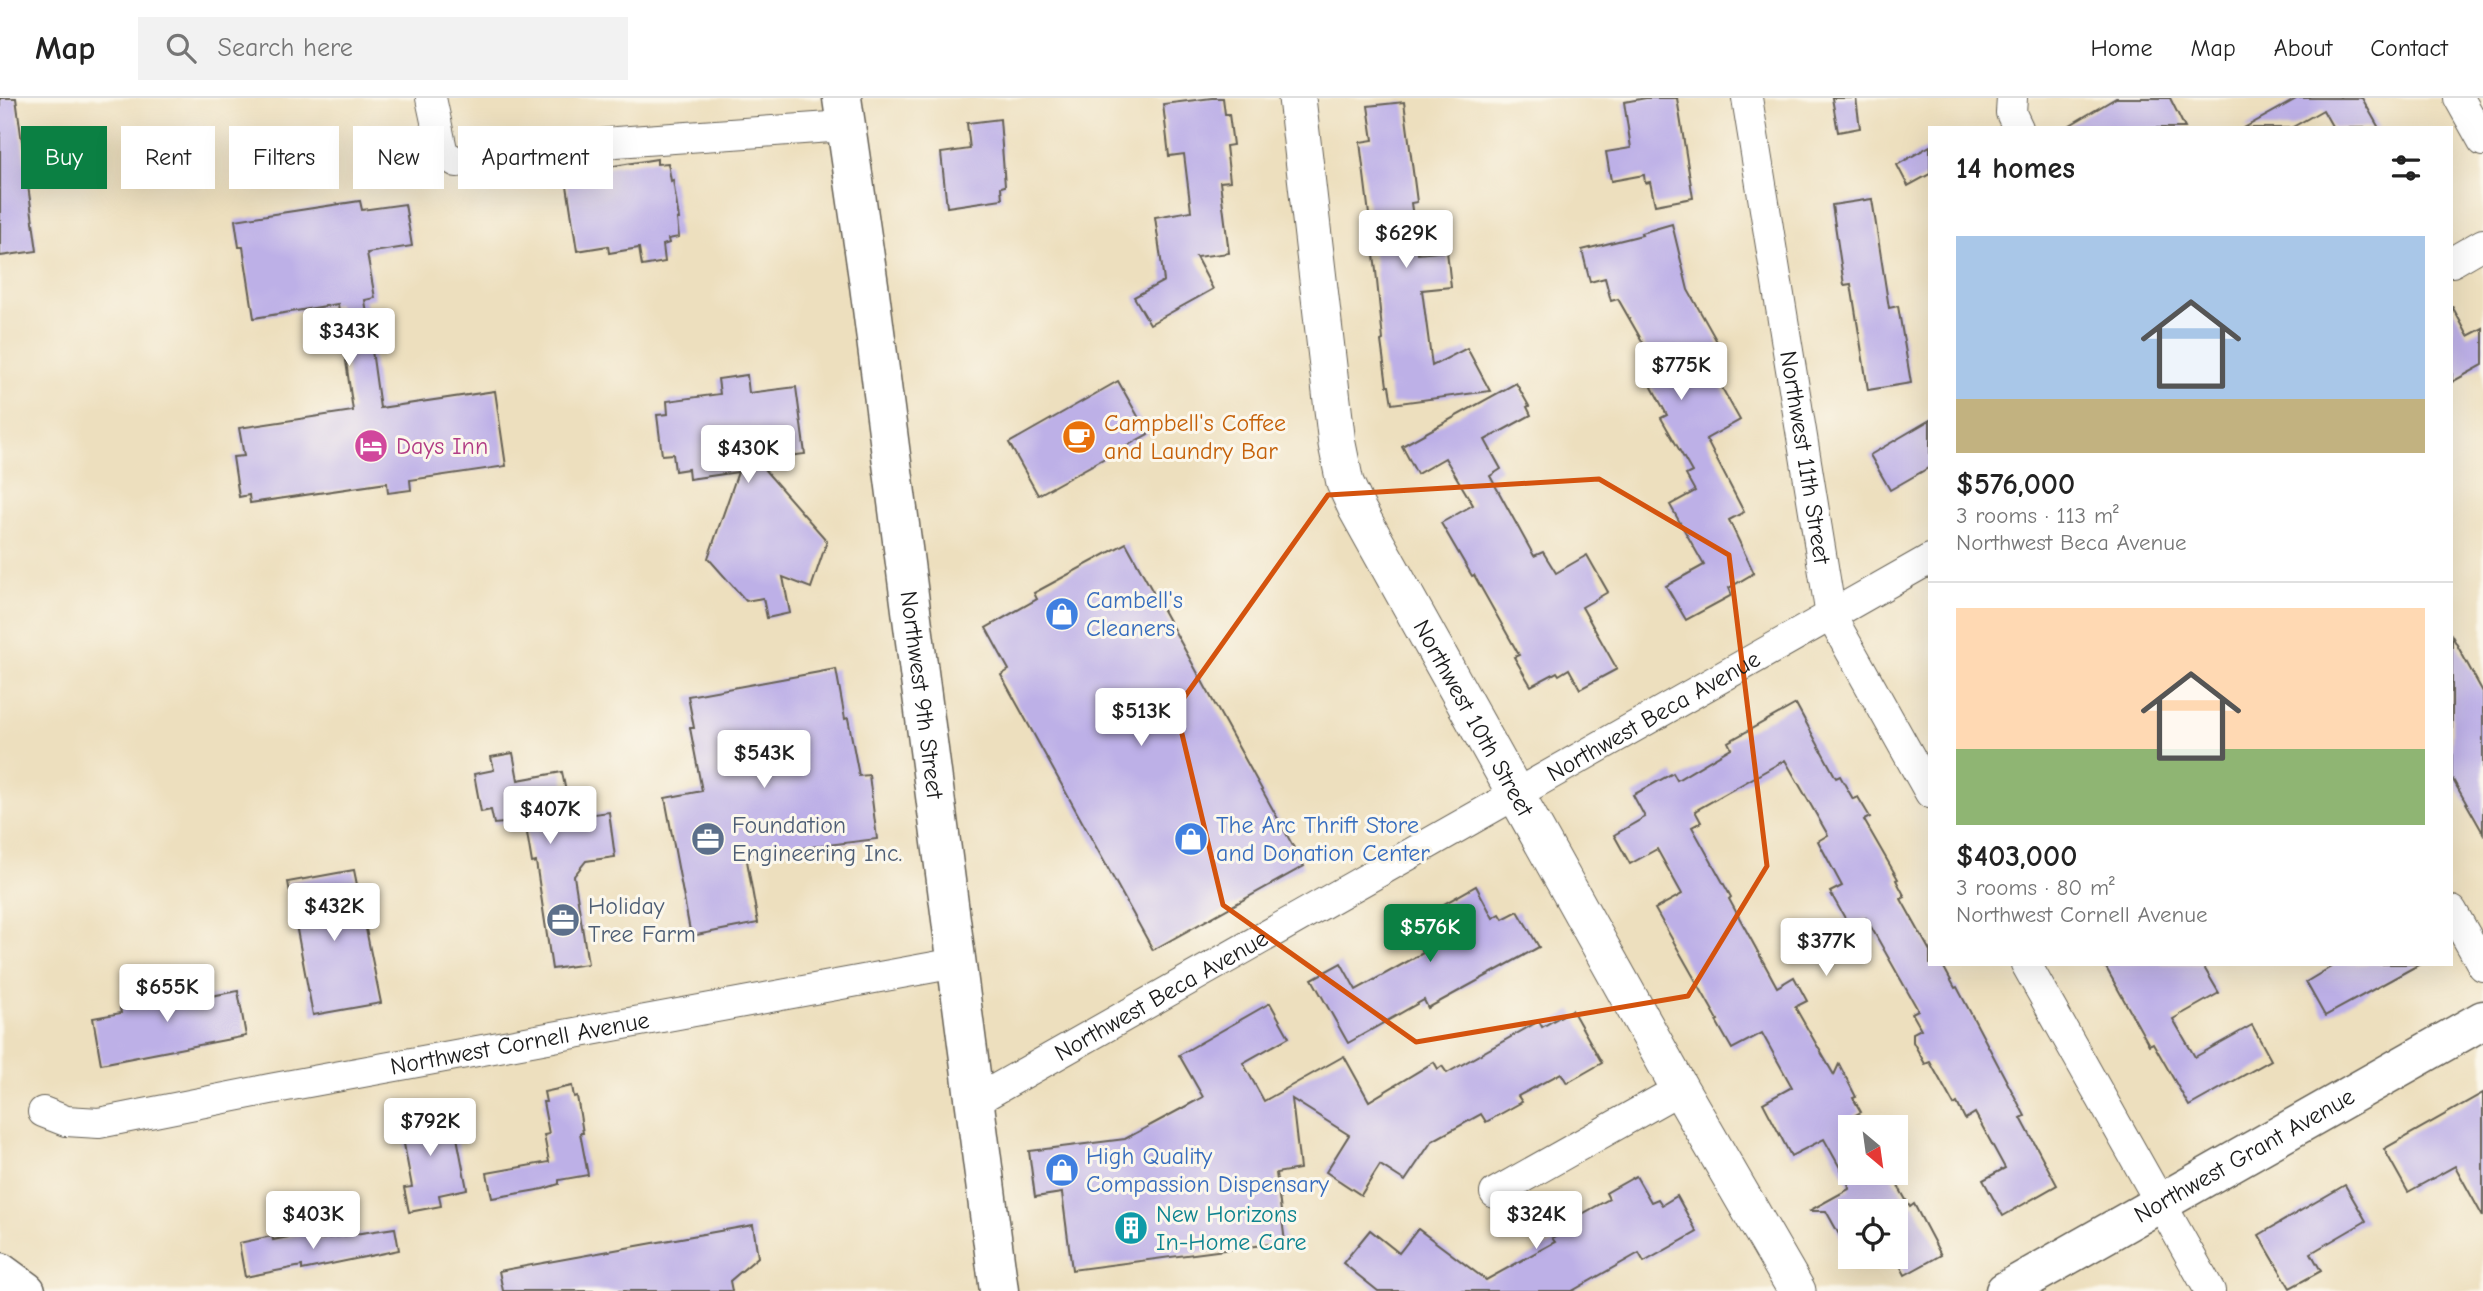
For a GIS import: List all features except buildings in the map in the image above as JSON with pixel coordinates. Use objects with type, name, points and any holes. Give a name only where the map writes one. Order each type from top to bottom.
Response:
[{"type":"main road","name":"Northwest 9th Street","points":[[844,112],[869,285],[999,1291]]},
{"type":"main road","name":"Northwest Grant Avenue","points":[[2005,1291],[2483,1020]]},
{"type":"main road","points":[[0,1272],[26,1291]]},
{"type":"street","points":[[431,98],[443,154],[457,162],[844,112]]},
{"type":"street","name":"Northwest 10th Street","points":[[1297,98],[1338,454],[1345,483],[1516,796],[1797,1291]]},
{"type":"street","name":"Northwest 11th Street","points":[[1747,98],[1831,616],[1928,789]]},
{"type":"street","points":[[2459,98],[2483,141]]},
{"type":"street","points":[[2453,261],[2483,244]]},
{"type":"street","name":"Northwest Beca Avenue","points":[[975,1101],[1928,560]]},
{"type":"street","points":[[2453,913],[2483,966]]},
{"type":"street","name":"Northwest Cornell Avenue","points":[[43,1112],[66,1121],[99,1123],[956,963]]},
{"type":"street","points":[[2027,966],[2210,1291]]},
{"type":"street","points":[[1495,1193],[1681,1089]]},
{"type":"highlighted area","points":[[1599,479],[1729,555],[1767,866],[1688,996],[1416,1042],[1223,905],[1176,709],[1328,495]]},
{"type":"place","name":"Campbell's Coffee and Laundry Bar","points":[[1079,437]]},
{"type":"place","name":"Days Inn","points":[[371,446]]},
{"type":"place","name":"Cambell's Cleaners","points":[[1062,614]]},
{"type":"place","name":"Foundation Engineering Inc.","points":[[708,839]]},
{"type":"place","name":"The Arc Thrift Store and Donation Center","points":[[1191,839]]},
{"type":"place","name":"Holiday Tree Farm","points":[[563,920]]},
{"type":"place","name":"High Quality Compassion Dispensary","points":[[1062,1170]]},
{"type":"place","name":"New Horizons In-Home Care","points":[[1131,1228]]}]
